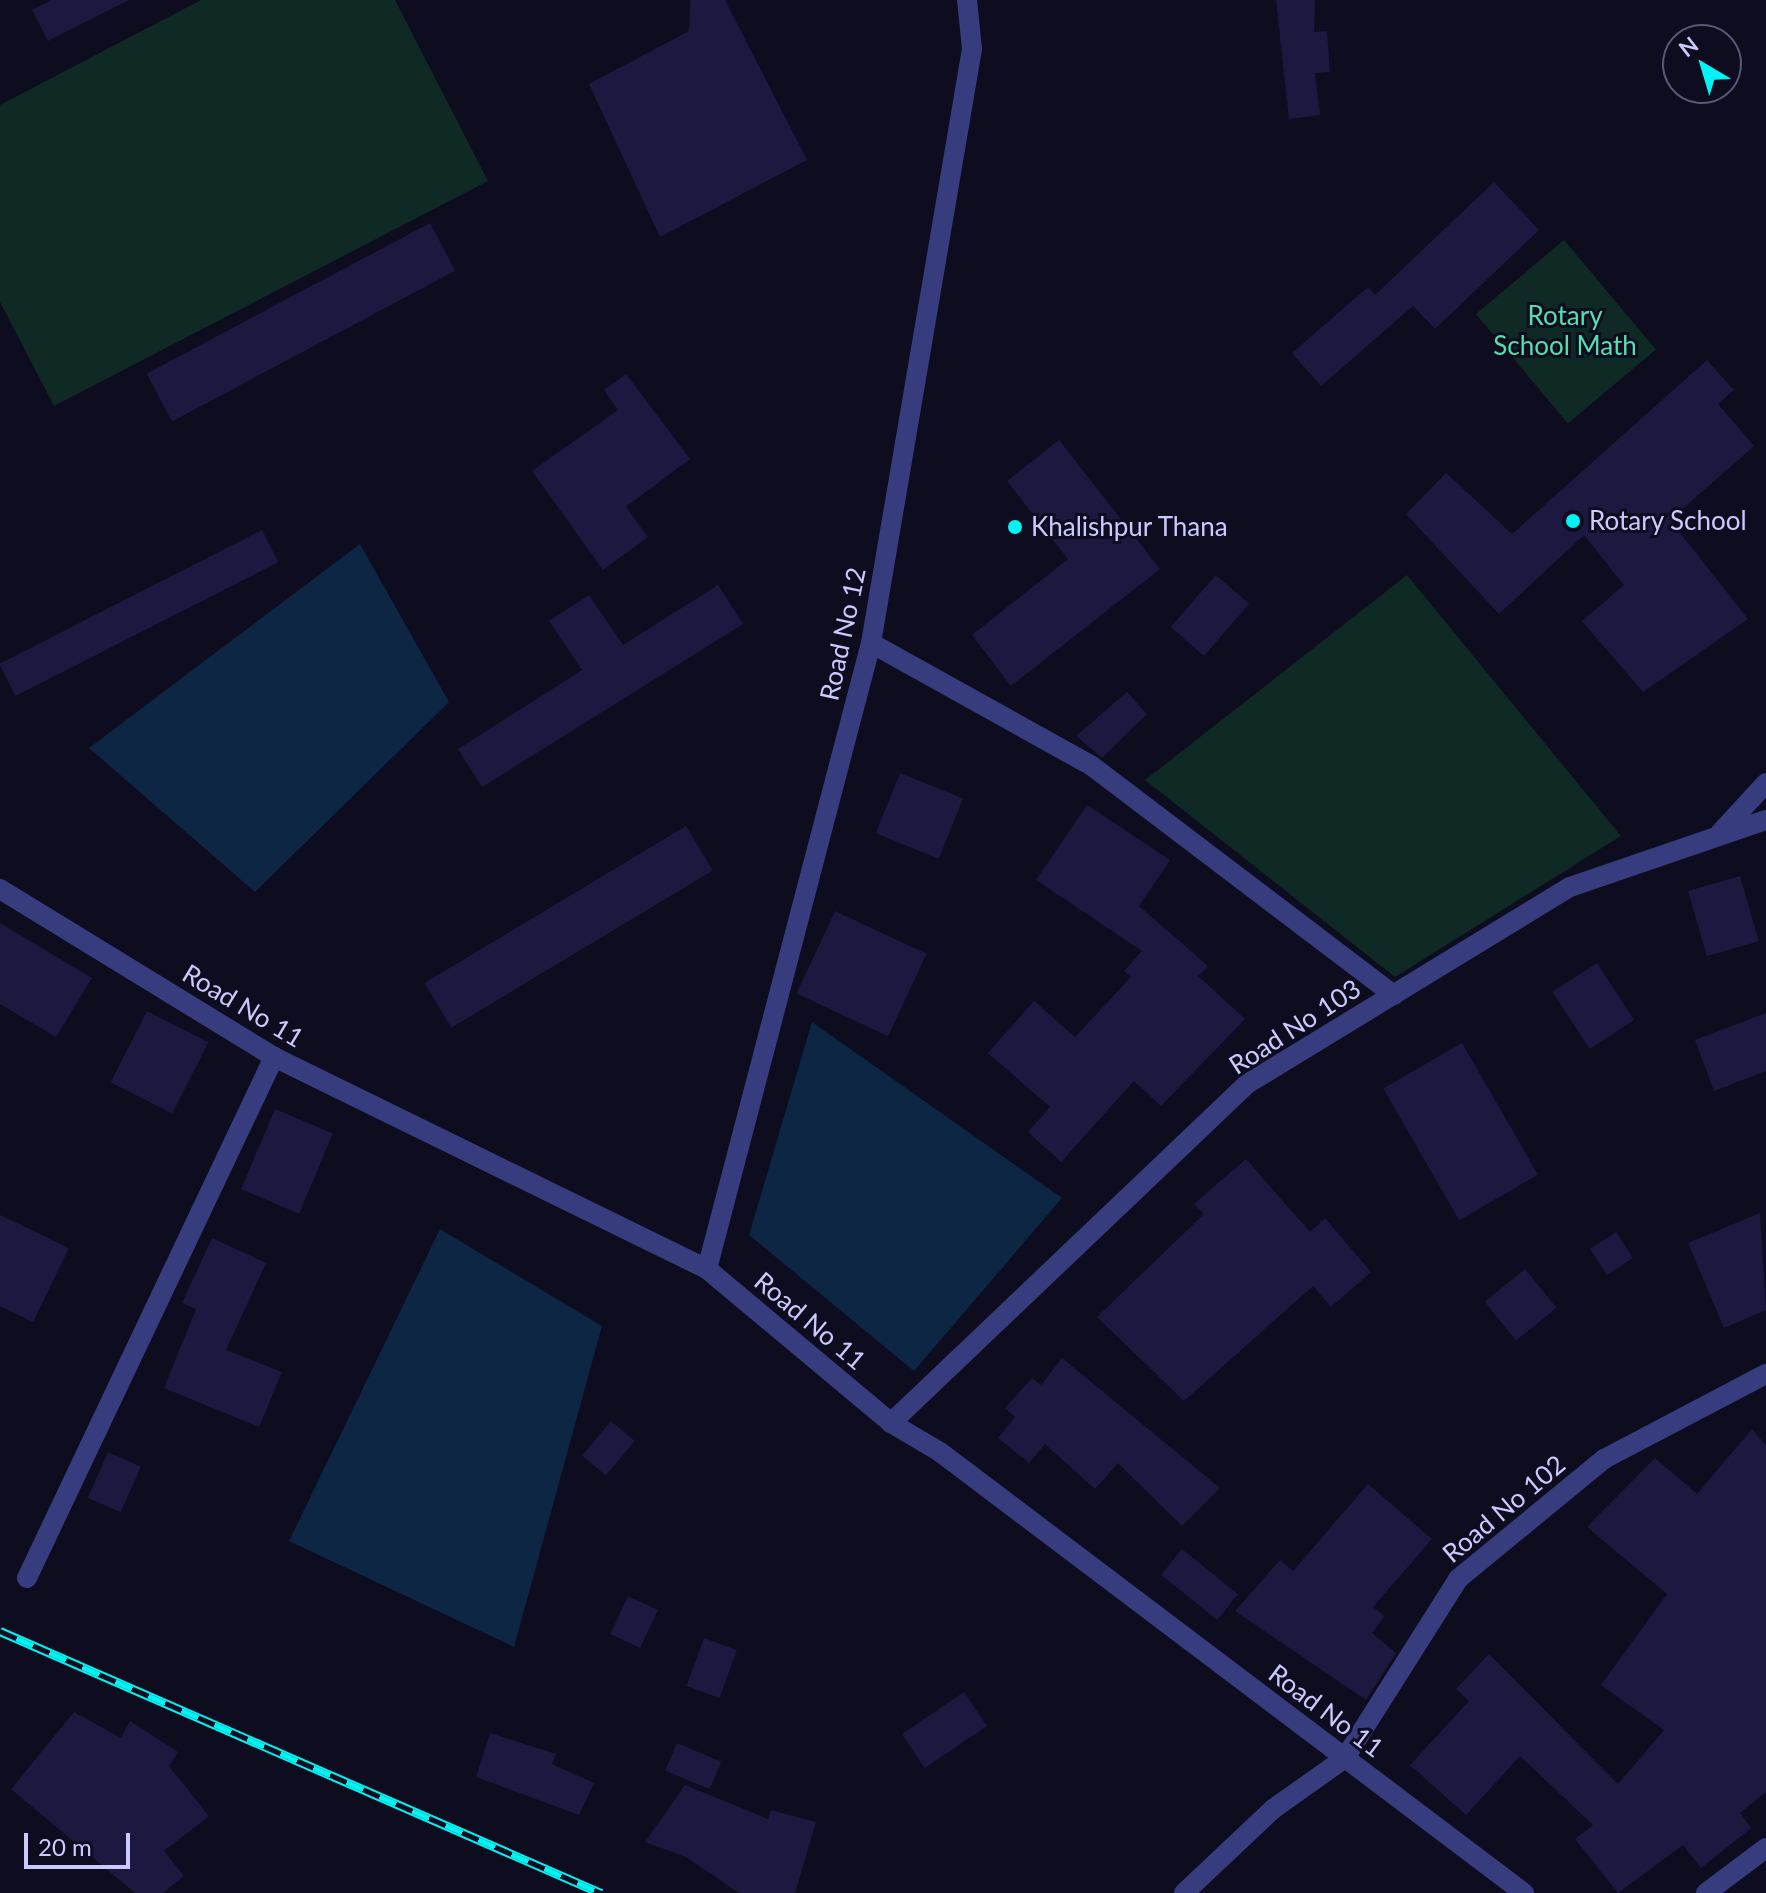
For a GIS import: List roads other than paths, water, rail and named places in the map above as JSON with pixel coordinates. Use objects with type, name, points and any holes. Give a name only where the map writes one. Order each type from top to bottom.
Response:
[{"type":"street","name":"Road No 12","points":[[707,1269],[871,643],[972,49],[967,0]]},
{"type":"street","points":[[871,643],[1092,766],[1394,995]]},
{"type":"street","points":[[1720,833],[1766,783]]},
{"type":"street","name":"Road No 103","points":[[891,1423],[1247,1084],[1570,887],[1720,833],[1766,820]]},
{"type":"street","name":"Road No 11","points":[[0,889],[274,1057],[707,1269],[891,1423],[940,1452],[1524,1893]]},
{"type":"street","points":[[27,1578],[274,1057]]},
{"type":"street","name":"Road No 102","points":[[1345,1758],[1458,1579],[1604,1459],[1766,1374]]},
{"type":"street","points":[[1184,1893],[1273,1809],[1345,1758]]},
{"type":"street","points":[[1706,1893],[1766,1848]]},
{"type":"water","points":[[360,544],[449,702],[255,892],[89,748]]},
{"type":"water","points":[[812,1022],[1062,1198],[914,1371],[749,1235]]},
{"type":"water","points":[[440,1229],[602,1326],[514,1647],[289,1541]]},
{"type":"railway","points":[[0,1631],[601,1893]]},
{"type":"place","name":"Rotary School","points":[[1573,521]]},
{"type":"place","name":"Khalishpur Thana","points":[[1015,527]]},
{"type":"park label","name":"Rotary School Math","points":[[1565,331]]}]
